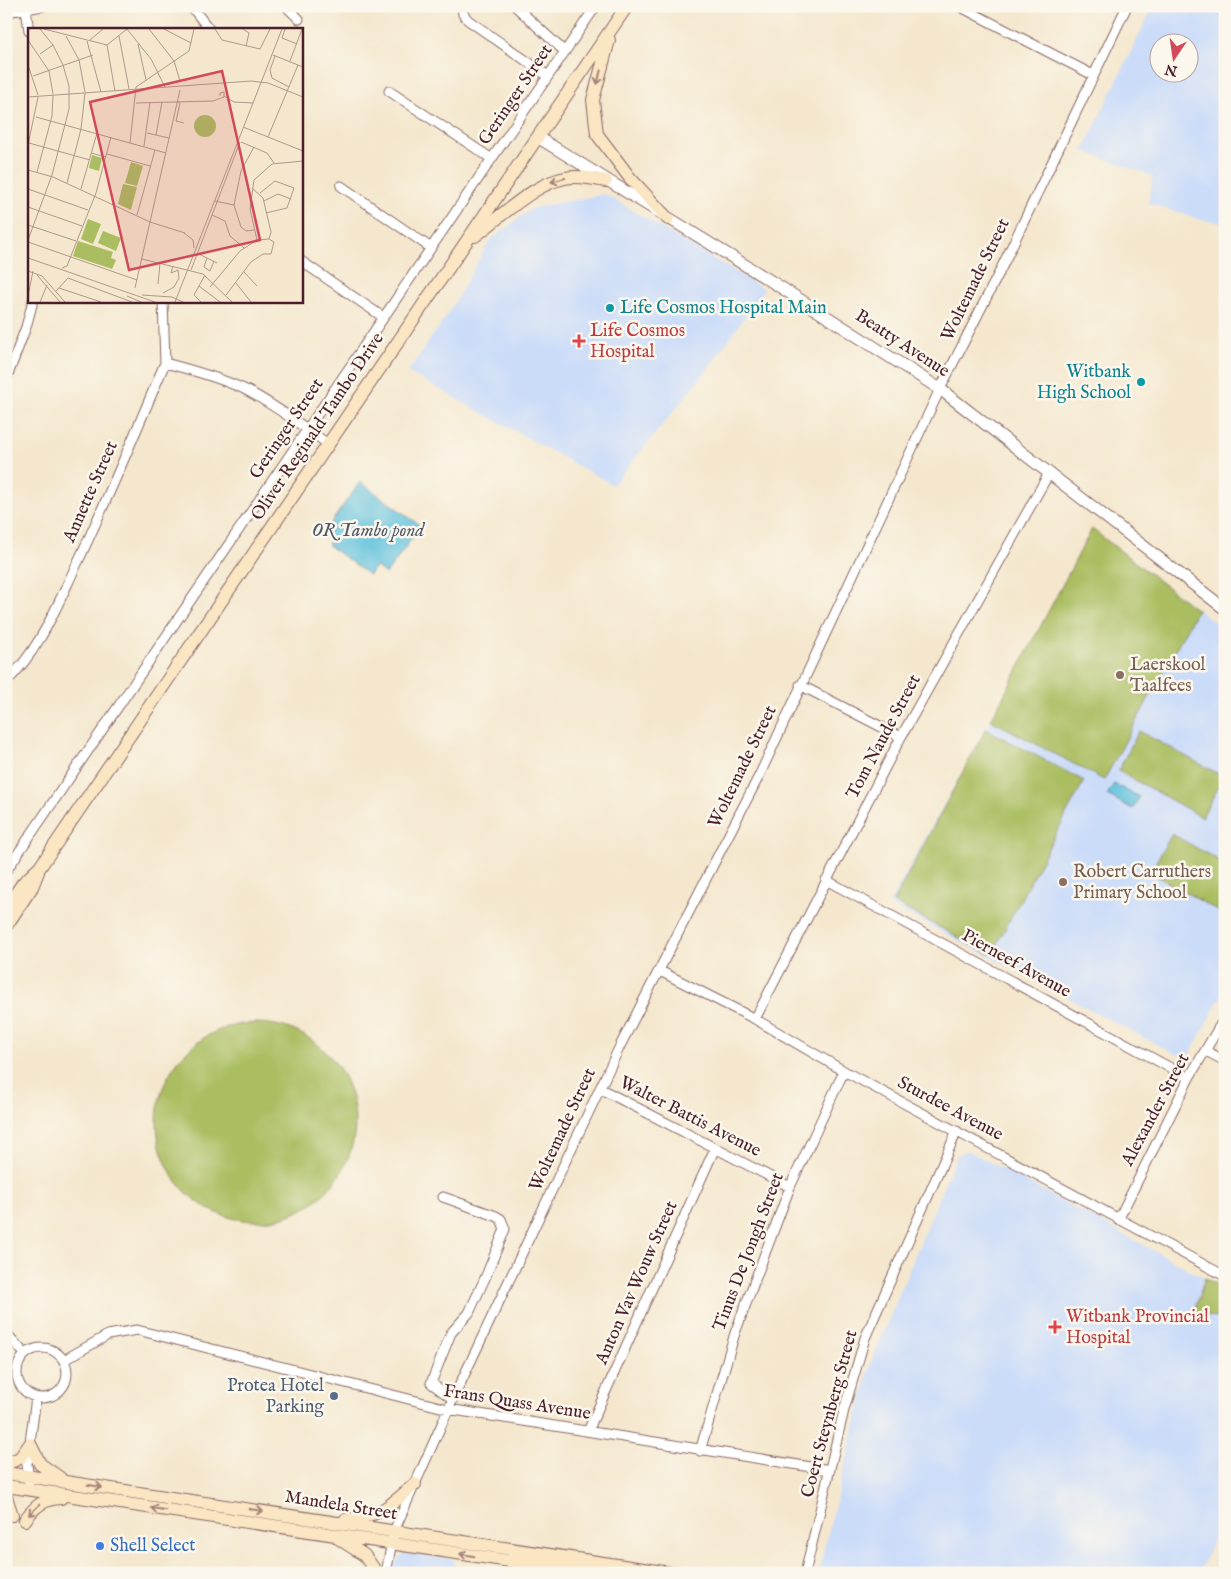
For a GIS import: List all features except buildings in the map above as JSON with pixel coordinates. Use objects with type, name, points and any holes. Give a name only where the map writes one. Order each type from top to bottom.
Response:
[{"type":"main road","name":"Oliver Reginald Tambo Drive","points":[[6,926],[32,887],[40,867],[539,138],[627,6]]},
{"type":"main road","points":[[611,30],[593,100],[597,134],[630,178],[668,219]]},
{"type":"main road","points":[[467,242],[542,186],[556,180],[575,177],[606,181]]},
{"type":"main road","name":"Oliver Reginald Tambo Drive","points":[[6,908],[26,880],[40,867]]},
{"type":"main road","points":[[6,1464],[20,1458],[30,1444],[44,1468],[68,1482]]},
{"type":"main road","name":"Mandela Street","points":[[18,1481],[68,1482],[332,1528],[392,1537],[536,1552],[670,1573]]},
{"type":"main road","name":"Mandela Street","points":[[18,1481],[78,1497],[332,1528]]},
{"type":"main road","points":[[332,1528],[382,1512],[415,1484]]},
{"type":"main road","points":[[6,1497],[12,1515]]},
{"type":"main road","points":[[25,1520],[32,1510],[44,1501],[78,1497]]},
{"type":"main road","points":[[332,1528],[364,1555],[376,1573]]},
{"type":"main road","name":"Mandela Street","points":[[392,1537],[533,1569],[590,1573]]},
{"type":"street","points":[[6,12],[43,6]]},
{"type":"street","points":[[191,6],[207,28]]},
{"type":"street","points":[[286,6],[298,19]]},
{"type":"street","points":[[462,6],[462,14],[468,20],[548,76]]},
{"type":"street","points":[[514,6],[565,52]]},
{"type":"street","points":[[584,6],[594,9]]},
{"type":"street","points":[[958,6],[1093,75]]},
{"type":"street","name":"Woltemade Street","points":[[386,1573],[392,1537],[453,1399],[601,1089],[759,776],[800,684],[940,389],[999,273],[1127,6]]},
{"type":"street","points":[[26,9],[29,28]]},
{"type":"street","name":"Geringer Street","points":[[6,871],[594,9]]},
{"type":"street","points":[[388,91],[492,159]]},
{"type":"street","name":"Beatty Avenue","points":[[539,138],[668,219],[774,282],[940,389],[1225,609]]},
{"type":"street","points":[[341,186],[431,248]]},
{"type":"street","points":[[302,262],[383,317]]},
{"type":"street","points":[[6,380],[20,347],[33,302]]},
{"type":"street","name":"Annette Street","points":[[6,682],[25,661],[44,630],[98,520],[165,363],[163,302]]},
{"type":"street","points":[[165,363],[225,381],[245,390],[328,444]]},
{"type":"street","name":"Tom Naude Street","points":[[755,1019],[901,737],[1048,474]]},
{"type":"street","points":[[800,684],[901,737]]},
{"type":"street","name":"Pierneef Avenue","points":[[826,880],[1189,1078]]},
{"type":"street","name":"Sturdee Avenue","points":[[660,970],[755,1019],[844,1071],[1225,1276]]},
{"type":"street","name":"Alexander Street","points":[[1118,1220],[1189,1078],[1225,1017]]},
{"type":"street","points":[[1206,1051],[1225,1061]]},
{"type":"street","name":"Tinus De Jongh Street","points":[[700,1451],[735,1333],[790,1187],[844,1071]]},
{"type":"street","name":"Walter Battis Avenue","points":[[601,1089],[790,1187]]},
{"type":"street","name":"Coert Steynberg Street","points":[[805,1573],[844,1410],[865,1338],[957,1131]]},
{"type":"street","name":"Anton Vav Wouw Street","points":[[588,1431],[715,1148]]},
{"type":"street","points":[[443,1197],[496,1216],[501,1219],[504,1229],[469,1313],[451,1333],[431,1382],[453,1399]]},
{"type":"street","name":"Frans Quass Avenue","points":[[64,1360],[108,1335],[129,1330],[144,1331],[448,1410],[830,1470]]},
{"type":"street","points":[[6,1333],[25,1354]]},
{"type":"street","points":[[41,1347],[58,1353],[64,1360],[67,1378],[62,1389],[51,1397],[36,1398],[28,1394],[18,1382],[17,1367],[25,1354],[41,1347]]},
{"type":"street","points":[[18,1481],[27,1464],[36,1398]]},
{"type":"street","points":[[533,1569],[536,1552]]},
{"type":"shaded area","points":[[1153,6],[1225,6],[1225,223],[1202,220],[1148,203],[1153,176],[1083,151]]},
{"type":"shaded area","name":"Life Cosmos Hospital","points":[[605,194],[764,289],[708,369],[613,485],[408,372],[449,312],[490,240],[533,208]]},
{"type":"shaded area","points":[[1092,529],[1225,630],[1225,989],[1190,1054],[1177,1055],[889,904],[991,720]]},
{"type":"shaded area","name":"Witbank Provincial Hospital","points":[[967,1150],[1225,1289],[1225,1512],[1199,1573],[818,1573],[870,1365],[956,1156]]},
{"type":"shaded area","points":[[404,1553],[453,1559],[456,1573],[394,1573],[394,1564]]},
{"type":"green space","points":[[1092,529],[1197,610],[1104,780],[991,720]]},
{"type":"green space","points":[[986,729],[1084,781],[991,955],[893,902]]},
{"type":"green space","points":[[1139,731],[1224,777],[1202,817],[1118,771]]},
{"type":"green space","points":[[1172,834],[1225,864],[1225,915],[1150,872]]},
{"type":"green space","points":[[246,1023],[266,1023],[294,1030],[319,1045],[333,1059],[348,1084],[355,1112],[355,1132],[348,1160],[333,1185],[319,1199],[294,1214],[285,1217],[266,1221],[246,1221],[218,1214],[193,1199],[179,1185],[164,1160],[161,1151],[157,1132],[157,1112],[164,1084],[179,1059],[193,1045],[218,1030],[227,1027]]},
{"type":"green space","points":[[1205,1278],[1225,1289],[1225,1322],[1221,1319],[1194,1312]]},
{"type":"water","name":"OR Tambo pond","points":[[360,482],[421,526],[386,574],[375,566],[369,575],[329,546],[328,527]]},
{"type":"water","points":[[1114,784],[1139,797],[1133,809],[1107,795]]},
{"type":"place","name":"Life Cosmos Hospital Main","points":[[610,308]]},
{"type":"place","name":"Life Cosmos Hospital","points":[[579,341]]},
{"type":"place","name":"Witbank High School","points":[[1141,382]]},
{"type":"place","name":"Laerskool Taalfees","points":[[1120,675]]},
{"type":"place","name":"Robert Carruthers Primary School","points":[[1063,882]]},
{"type":"place","name":"Witbank Provincial Hospital","points":[[1055,1327]]},
{"type":"place","name":"Protea Hotel Parking","points":[[334,1396]]},
{"type":"place","name":"Shell Select","points":[[100,1546]]}]
